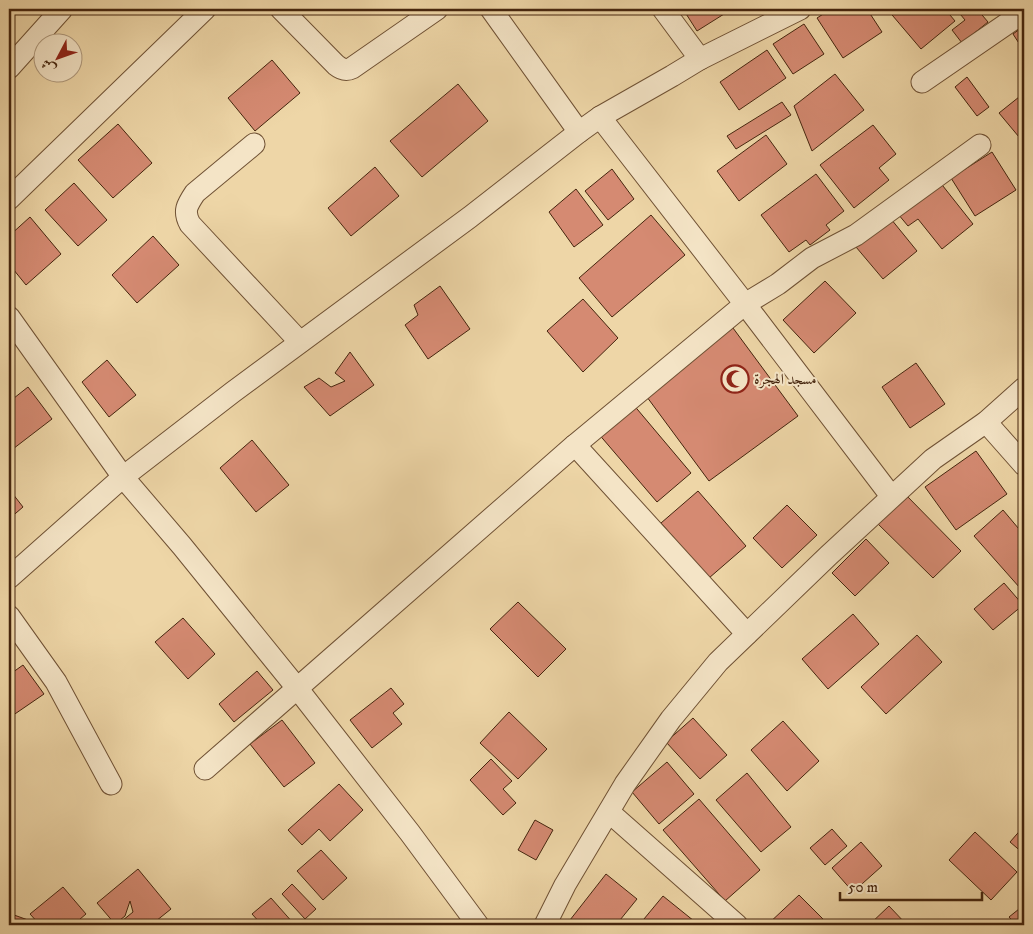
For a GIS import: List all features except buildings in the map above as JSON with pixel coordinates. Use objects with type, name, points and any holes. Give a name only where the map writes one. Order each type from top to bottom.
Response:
[{"type":"street","points":[[9,68],[62,9]]},
{"type":"street","points":[[9,199],[205,9]]},
{"type":"street","points":[[281,9],[336,65],[346,70],[352,68],[437,9]]},
{"type":"street","points":[[491,9],[578,132]]},
{"type":"street","points":[[663,9],[700,59]]},
{"type":"street","points":[[9,578],[123,477],[233,392],[470,217],[578,132],[600,117],[700,59],[800,9]]},
{"type":"street","points":[[922,82],[1024,12]]},
{"type":"street","points":[[600,117],[891,496]]},
{"type":"street","points":[[254,144],[195,193],[186,209],[186,217],[190,224],[300,342]]},
{"type":"street","points":[[205,769],[575,445],[745,304],[778,284],[812,258],[856,235],[980,145]]},
{"type":"street","points":[[9,317],[123,477],[188,553],[297,688],[478,925]]},
{"type":"street","points":[[545,925],[565,885],[626,784],[671,719],[718,662],[891,496],[933,459],[986,422],[1024,388]]},
{"type":"street","points":[[986,422],[1024,464]]},
{"type":"street","points":[[575,445],[747,634]]},
{"type":"street","points":[[9,616],[56,682],[111,784]]},
{"type":"street","points":[[609,812],[737,925]]},
{"type":"place","name":"مسجد الهجرة","points":[[735,379]]}]
